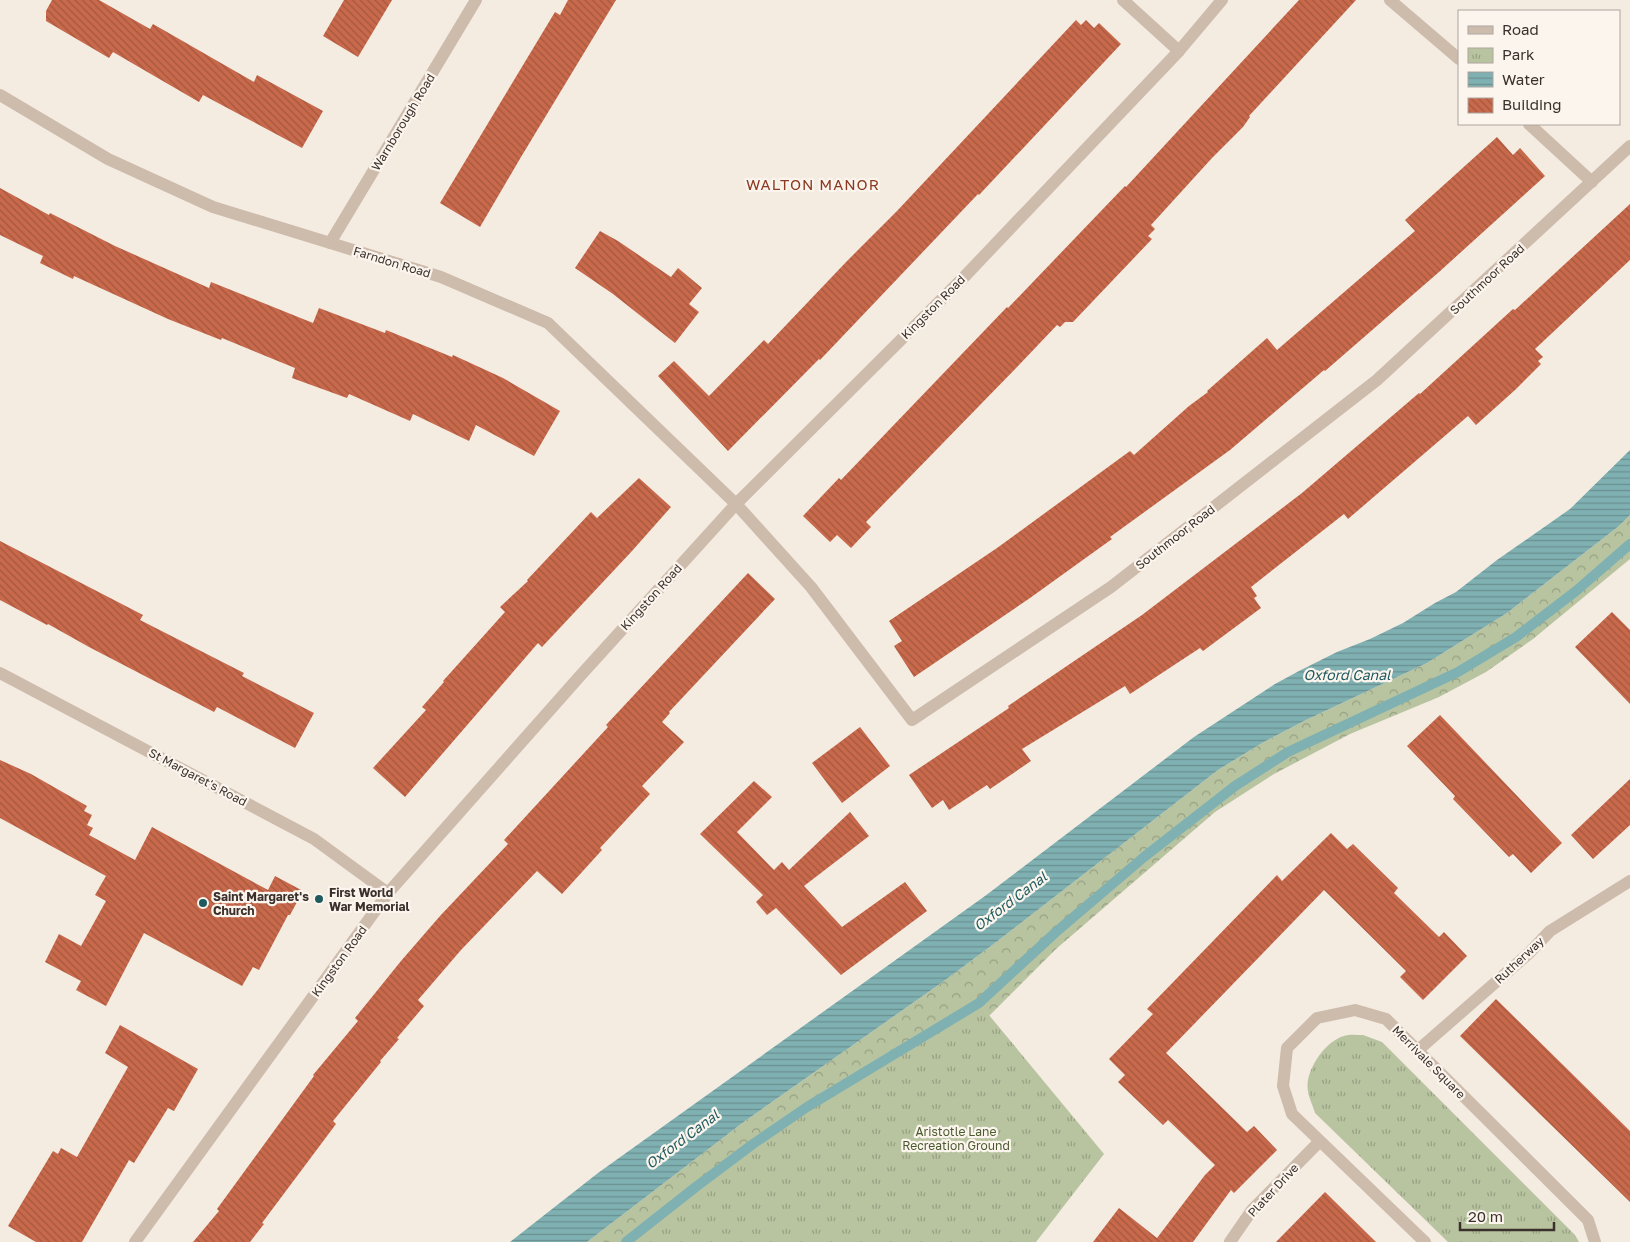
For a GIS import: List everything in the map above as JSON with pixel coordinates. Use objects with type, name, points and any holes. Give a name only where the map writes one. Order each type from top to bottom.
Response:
[{"type":"street","name":"Warnborough Road","points":[[330,243],[476,0]]},
{"type":"street","points":[[1123,0],[1178,51]]},
{"type":"street","name":"Kingston Road","points":[[135,1242],[388,893],[580,676],[736,504],[965,276],[1178,51],[1222,0]]},
{"type":"street","points":[[1390,0],[1458,58]]},
{"type":"street","name":"Farndon Road","points":[[0,95],[108,159],[212,207],[441,277],[548,322],[736,504]]},
{"type":"street","points":[[1530,125],[1592,182]]},
{"type":"street","name":"Southmoor Road","points":[[736,504],[811,587],[912,720],[1111,587],[1377,380],[1630,146]]},
{"type":"street","name":"St Margaret's Road","points":[[0,673],[314,838],[388,893]]},
{"type":"street","name":"Rutherway","points":[[1417,1051],[1528,954],[1550,931],[1630,881]]},
{"type":"street","name":"Merrivale Square","points":[[1425,1242],[1292,1114],[1283,1086],[1287,1048],[1317,1018],[1356,1010],[1386,1019],[1588,1220],[1595,1242]]},
{"type":"street","name":"Plater Drive","points":[[1230,1242],[1252,1210],[1320,1141]]},
{"type":"green space","points":[[1630,515],[1630,559],[1533,639],[1486,672],[1439,697],[1350,734],[1274,774],[1215,812],[1056,949],[989,1016],[979,1003],[807,1107],[753,1144],[626,1242],[587,1242],[745,1121],[995,943],[1218,770],[1262,743],[1306,720],[1427,663],[1507,613],[1619,526]]},
{"type":"green space","name":"Aristotle Lane Recreation Ground","points":[[979,1003],[1104,1154],[1036,1242],[626,1242],[780,1125]]},
{"type":"green space","points":[[1348,1035],[1363,1035],[1382,1042],[1575,1235],[1579,1242],[1448,1242],[1315,1113],[1309,1094],[1308,1083],[1309,1075],[1317,1058],[1337,1039]]},
{"type":"water","name":"Oxford Canal","points":[[1630,450],[1630,515],[1619,526],[1507,613],[1427,663],[1306,720],[1262,743],[1218,770],[995,943],[745,1121],[587,1242],[510,1242],[598,1173],[985,896],[1194,737],[1275,684],[1337,652],[1403,623],[1456,592],[1497,560],[1570,509]]},
{"type":"building","points":[[52,0],[99,0],[150,29],[153,24],[254,82],[257,75],[323,111],[302,148],[203,95],[199,102],[113,52],[109,58],[46,21],[46,11]]},
{"type":"building","points":[[344,0],[392,0],[358,57],[323,36]]},
{"type":"building","points":[[568,0],[616,0],[480,227],[440,203],[555,12],[560,15]]},
{"type":"building","points":[[1299,0],[1356,0],[1249,116],[1243,127],[1151,225],[1155,229],[1148,236],[1152,239],[1073,322],[1065,322],[1060,327],[1057,325],[866,522],[871,527],[851,548],[837,535],[830,542],[803,516],[839,478],[841,480],[1007,307],[1126,187]]},
{"type":"building","points":[[1076,20],[1081,25],[1086,20],[1094,28],[1099,23],[1121,44],[820,360],[728,451],[658,376],[674,361],[709,396],[764,340],[768,344],[897,211]]},
{"type":"building","points":[[1497,137],[1513,155],[1520,148],[1545,176],[1439,272],[1230,450],[1030,598],[914,677],[894,646],[902,641],[889,621],[997,548],[1130,451],[1134,455],[1189,406],[1208,392],[1267,338],[1277,350],[1415,231],[1405,220]]},
{"type":"building","points":[[0,188],[49,215],[50,213],[115,246],[209,288],[211,282],[313,323],[319,308],[385,333],[386,330],[452,357],[453,355],[503,378],[560,411],[534,456],[476,425],[469,441],[413,414],[410,421],[349,394],[347,398],[292,378],[295,368],[222,338],[221,340],[168,319],[74,276],[73,279],[40,263],[43,256],[0,235]]},
{"type":"building","points":[[1630,204],[1630,260],[1535,349],[1543,357],[1538,361],[1541,364],[1476,425],[1468,416],[1348,519],[1344,514],[1251,587],[1257,596],[1254,598],[1261,608],[1203,651],[1200,648],[1130,694],[1125,686],[1022,749],[1031,761],[990,789],[987,785],[949,810],[943,800],[932,808],[909,775],[1142,615],[1302,493],[1420,394]]},
{"type":"building","points":[[600,231],[671,277],[678,268],[702,288],[689,304],[699,312],[675,343],[613,294],[575,268]]},
{"type":"building","points":[[639,478],[671,507],[542,647],[538,643],[405,797],[373,768],[426,710],[422,707],[505,612],[500,607],[528,581],[591,512],[597,518]]},
{"type":"building","points":[[0,541],[143,615],[140,620],[244,673],[242,676],[314,713],[295,748],[217,707],[214,712],[0,600]]},
{"type":"building","points":[[748,573],[775,599],[669,712],[662,722],[684,742],[642,786],[650,794],[600,848],[602,850],[562,894],[537,871],[461,950],[418,1000],[424,1006],[333,1121],[336,1124],[250,1242],[193,1242],[219,1211],[217,1209],[313,1075],[358,1021],[355,1018],[401,961],[440,916],[508,844],[504,840],[608,727],[606,725]]},
{"type":"building","points":[[1612,612],[1630,630],[1630,704],[1575,647]]},
{"type":"building","points":[[1440,715],[1562,843],[1531,873],[1513,854],[1509,857],[1453,799],[1455,796],[1407,746]]},
{"type":"building","points":[[860,727],[890,766],[842,803],[812,763]]},
{"type":"building","name":"Saint Margaret's Church","points":[[0,760],[31,774],[87,806],[84,811],[92,815],[87,825],[93,828],[89,835],[135,860],[152,827],[268,890],[275,876],[303,891],[259,970],[253,967],[242,986],[144,933],[106,1006],[76,990],[81,981],[45,962],[59,934],[81,946],[106,901],[95,895],[106,876],[0,818]]},
{"type":"building","points":[[1630,779],[1630,825],[1593,859],[1571,835]]},
{"type":"building","points":[[754,781],[772,797],[737,832],[774,870],[782,862],[789,870],[850,812],[869,836],[804,886],[842,927],[905,882],[927,911],[841,975],[776,908],[767,915],[756,902],[763,895],[700,834]]},
{"type":"building","points":[[1331,833],[1347,849],[1353,844],[1398,888],[1394,893],[1439,937],[1444,932],[1467,956],[1423,1000],[1400,977],[1406,971],[1324,890],[1166,1053],[1247,1132],[1254,1126],[1277,1150],[1234,1193],[1231,1190],[1193,1242],[1093,1242],[1119,1208],[1157,1238],[1205,1175],[1215,1165],[1168,1120],[1163,1125],[1118,1082],[1125,1075],[1109,1059],[1153,1014],[1147,1009],[1277,875],[1282,881]]},
{"type":"building","points":[[1496,999],[1630,1131],[1630,1202],[1460,1036]]},
{"type":"building","points":[[120,1025],[198,1069],[174,1111],[168,1108],[134,1163],[129,1160],[82,1242],[36,1242],[8,1226],[53,1151],[58,1154],[61,1148],[77,1157],[128,1067],[105,1053]]},
{"type":"building","points":[[1325,1192],[1376,1242],[1276,1242]]},
{"type":"waterway","points":[[626,1242],[753,1144],[807,1107],[979,1003],[1056,932],[1144,857],[1235,786],[1288,752],[1458,672],[1516,637],[1576,591],[1630,544]]},
{"type":"place","name":"First World War Memorial","points":[[319,899]]},
{"type":"place","name":"Saint Margaret's Church","points":[[203,903]]},
{"type":"district","name":"WALTON MANOR","points":[[813,184]]}]
